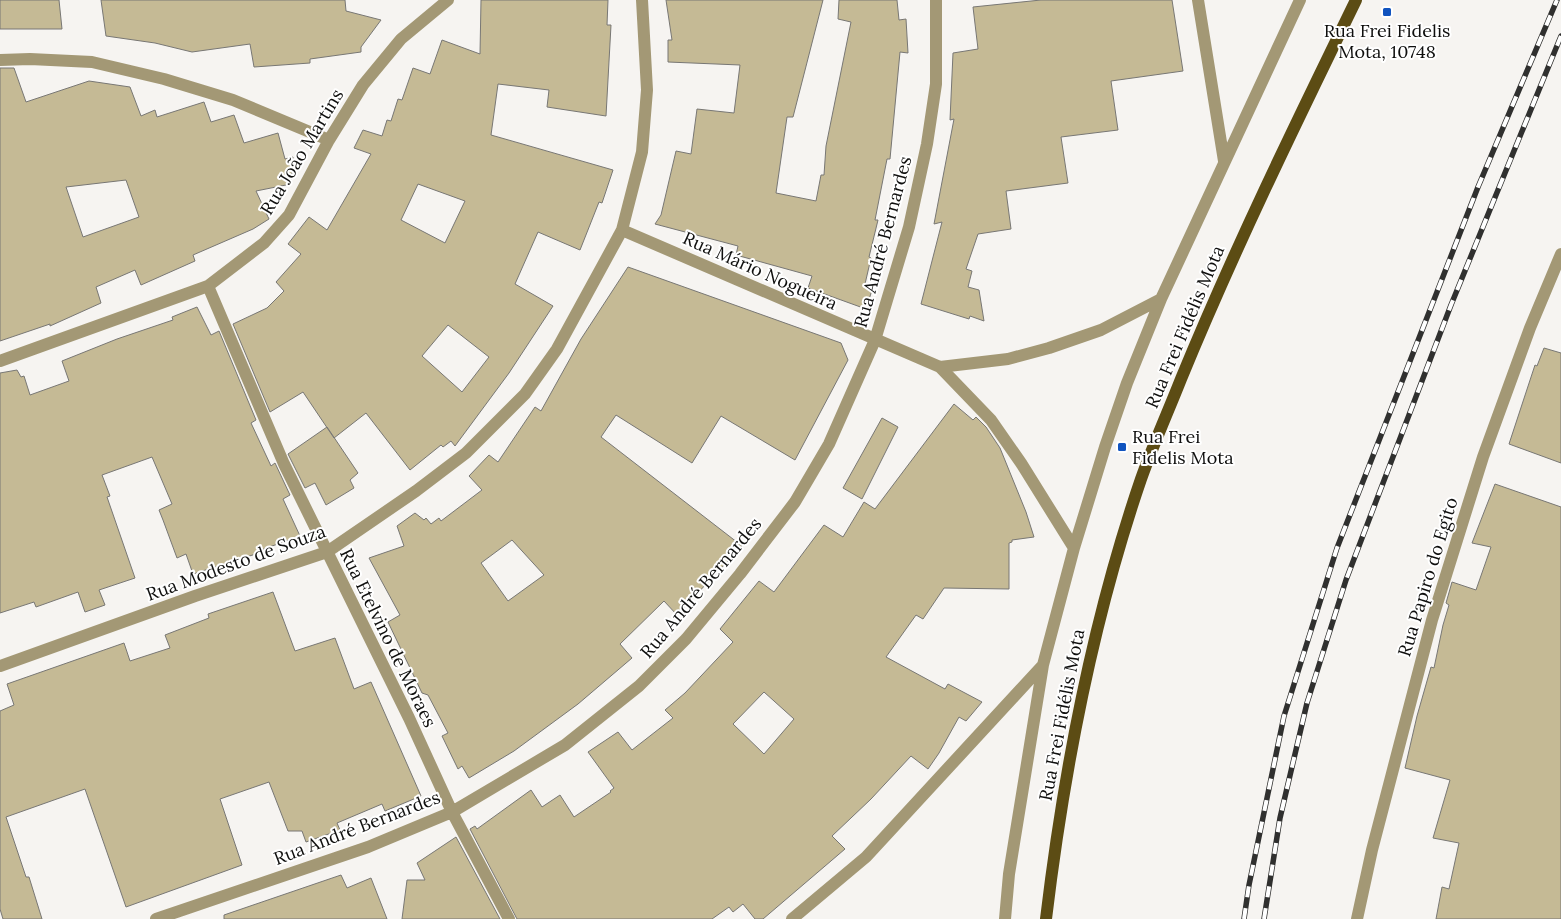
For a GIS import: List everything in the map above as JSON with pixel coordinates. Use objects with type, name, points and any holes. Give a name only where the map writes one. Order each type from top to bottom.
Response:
[{"type":"main road","name":"Rua Frei Fidélis Mota","points":[[1046,919],[1057,835],[1080,700],[1096,630],[1118,550],[1141,480],[1199,336],[1249,223],[1356,0]]},
{"type":"street","name":"Rua João Martins","points":[[0,361],[208,286],[264,243],[289,215],[329,140],[363,85],[401,39],[448,0]]},
{"type":"street","name":"Rua Modesto de Souza","points":[[0,666],[195,596],[327,552],[416,491],[466,453],[525,394],[557,349],[622,230],[642,152],[647,99],[642,0]]},
{"type":"street","name":"Rua André Bernardes","points":[[156,919],[368,846],[452,812],[565,745],[639,686],[686,639],[740,574],[795,502],[829,444],[874,340],[909,227],[927,144],[936,84],[936,0]]},
{"type":"street","points":[[1198,0],[1224,161]]},
{"type":"street","name":"Rua Frei Fidélis Mota","points":[[1005,919],[1009,874],[1043,665],[1074,548],[1105,447],[1127,383],[1161,299],[1300,0]]},
{"type":"street","points":[[0,60],[30,59],[92,62],[164,79],[233,100],[329,140]]},
{"type":"street","name":"Rua Mário Nogueira","points":[[622,230],[940,367],[991,420],[1021,463],[1074,548]]},
{"type":"street","name":"Rua Papiro do Egito","points":[[1357,919],[1372,850],[1432,620],[1483,457],[1530,328],[1561,254]]},
{"type":"street","name":"Rua Etelvino de Moraes","points":[[208,286],[284,464],[409,718],[452,812],[509,919]]},
{"type":"street","name":"Rua Mário Nogueira","points":[[940,367],[1008,359],[1049,348],[1101,330],[1161,299]]},
{"type":"street","points":[[792,919],[866,856],[1043,665]]},
{"type":"building","points":[[0,0],[59,0],[62,29],[0,29]]},
{"type":"building","points":[[101,0],[345,0],[346,11],[381,20],[361,47],[361,52],[310,59],[310,63],[254,67],[250,44],[192,52],[155,43],[106,36]]},
{"type":"building","points":[[481,0],[608,0],[607,25],[611,25],[606,116],[547,107],[549,90],[498,84],[491,135],[613,170],[602,203],[599,202],[580,250],[538,232],[515,284],[553,306],[509,373],[455,446],[451,441],[443,447],[441,445],[410,470],[366,413],[334,438],[303,392],[270,412],[233,324],[267,308],[284,291],[276,282],[301,254],[288,244],[309,217],[327,230],[371,154],[354,148],[363,130],[382,136],[387,120],[391,121],[398,99],[402,100],[413,68],[430,74],[442,40],[480,54]],"holes":[[[418,184],[465,201],[445,243],[401,220]],[[448,325],[489,357],[462,392],[422,356]]]},
{"type":"building","points":[[666,0],[823,0],[793,117],[787,117],[776,193],[816,201],[821,175],[824,175],[826,146],[851,22],[838,19],[839,0],[897,0],[899,20],[906,19],[908,53],[900,52],[890,159],[887,159],[875,220],[878,220],[865,284],[873,287],[866,309],[808,288],[812,276],[736,255],[738,246],[655,224],[661,215],[676,151],[691,154],[697,109],[734,113],[740,65],[668,62],[668,40],[672,40]]},
{"type":"building","points":[[1041,0],[1172,0],[1183,71],[1111,81],[1118,130],[1061,137],[1068,183],[1006,191],[1011,229],[978,234],[966,269],[972,271],[968,287],[979,290],[984,321],[970,316],[969,319],[921,304],[942,222],[934,224],[954,119],[950,120],[953,53],[978,49],[973,7]]},
{"type":"building","points":[[0,68],[14,68],[26,102],[89,81],[130,87],[141,116],[155,110],[157,117],[204,102],[211,122],[234,115],[244,143],[278,133],[285,159],[293,157],[291,184],[256,191],[269,219],[253,229],[193,255],[195,261],[141,285],[135,270],[96,287],[101,303],[50,326],[50,324],[0,341]],"holes":[[[126,180],[139,217],[83,237],[66,187]]]},
{"type":"building","points":[[628,267],[841,343],[848,360],[795,460],[721,416],[692,463],[616,415],[601,437],[742,546],[677,615],[664,601],[620,644],[632,658],[578,704],[514,751],[469,778],[462,766],[458,769],[442,736],[448,733],[428,695],[422,693],[388,622],[400,615],[369,558],[404,546],[397,526],[415,513],[424,520],[426,518],[431,524],[439,518],[441,521],[482,490],[469,476],[489,455],[498,462],[535,407],[541,411],[581,339]],"holes":[[[512,540],[544,575],[508,601],[481,563]]]},
{"type":"building","points":[[197,307],[211,335],[219,331],[256,420],[251,423],[271,466],[275,463],[290,495],[283,499],[300,536],[261,550],[262,552],[193,574],[186,554],[177,558],[159,510],[172,504],[152,457],[102,475],[110,496],[107,497],[135,578],[99,590],[105,605],[85,612],[78,592],[36,607],[34,602],[0,613],[0,373],[17,370],[21,377],[24,376],[30,395],[69,381],[62,361],[117,339],[173,320],[172,317]]},
{"type":"building","points":[[1544,348],[1561,353],[1561,463],[1509,444],[1535,365],[1537,366]]},
{"type":"building","points":[[954,404],[973,420],[976,417],[986,427],[1000,448],[1034,537],[1012,540],[1009,543],[1009,589],[944,588],[923,619],[916,615],[886,657],[945,689],[948,684],[982,702],[966,721],[959,717],[928,769],[911,756],[871,799],[832,836],[845,849],[763,919],[755,919],[743,904],[733,912],[729,907],[712,919],[517,919],[470,829],[475,826],[477,829],[531,790],[542,807],[560,795],[574,817],[611,792],[614,788],[588,752],[618,732],[632,750],[673,718],[665,710],[685,693],[733,642],[720,629],[759,581],[774,592],[824,525],[843,537],[864,502],[875,509]],"holes":[[[764,692],[794,719],[764,754],[733,724]]]},
{"type":"building","points":[[882,418],[898,427],[862,499],[843,488]]},
{"type":"building","points":[[327,427],[358,473],[350,480],[354,488],[326,505],[315,483],[305,488],[288,454]]},
{"type":"building","points":[[1495,484],[1561,507],[1561,919],[1436,919],[1442,887],[1449,889],[1459,843],[1433,838],[1450,780],[1405,768],[1431,667],[1434,668],[1449,605],[1446,603],[1452,582],[1476,590],[1491,547],[1472,543]]},
{"type":"building","points":[[273,592],[295,651],[335,638],[354,689],[371,682],[421,796],[385,811],[382,804],[337,823],[340,830],[306,842],[302,831],[288,831],[269,782],[220,799],[242,865],[126,907],[85,789],[6,817],[26,877],[29,877],[42,919],[3,919],[0,909],[0,711],[14,705],[7,684],[124,643],[130,661],[170,648],[165,635],[209,618],[208,614]]},
{"type":"building","points":[[456,837],[500,919],[402,919],[407,880],[425,880],[417,863]]},
{"type":"building","points":[[341,875],[347,888],[371,878],[387,919],[224,919],[224,915]]},
{"type":"railway","points":[[1244,919],[1249,885],[1284,716],[1337,548],[1478,187],[1557,0]]},
{"type":"railway","points":[[1264,919],[1280,818],[1307,703],[1346,580],[1451,305],[1561,36]]},
{"type":"place","name":"Rua Frei Fidelis Mota, 10748","points":[[1387,12]]},
{"type":"place","name":"Rua Frei Fidelis Mota","points":[[1122,447]]}]
